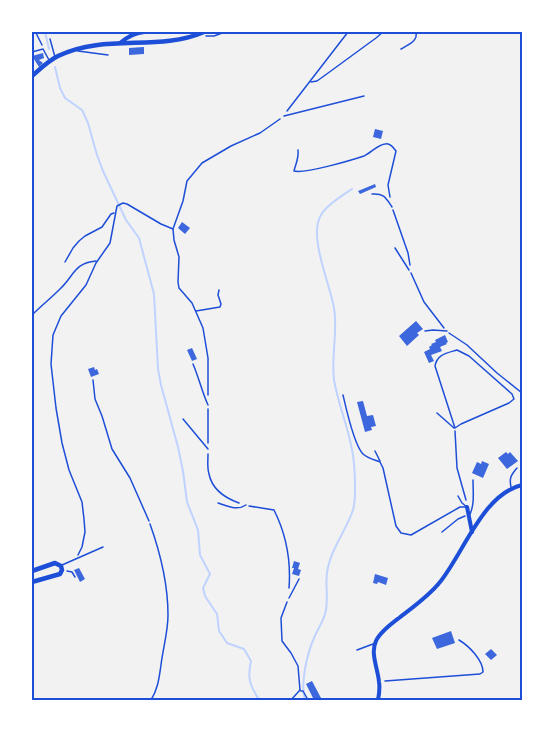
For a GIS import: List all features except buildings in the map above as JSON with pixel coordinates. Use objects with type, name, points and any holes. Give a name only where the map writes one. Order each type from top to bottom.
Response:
[{"type":"street","points":[[120,43],[126,37],[144,32]]},
{"type":"street","points":[[32,76],[55,58],[101,44],[171,42],[204,32]]},
{"type":"street","points":[[378,700],[379,682],[374,653],[377,638],[440,582],[493,503],[513,487],[522,485]]},
{"type":"street","points":[[466,507],[472,532]]},
{"type":"street","points":[[32,571],[55,562],[61,566],[62,570],[60,574],[32,582]]},
{"type":"lane","points":[[50,39],[55,58]]},
{"type":"lane","points":[[32,52],[43,49],[49,61]]},
{"type":"lane","points":[[74,51],[108,55]]},
{"type":"lane","points":[[284,116],[364,96]]},
{"type":"lane","points":[[372,194],[384,196],[393,207]]},
{"type":"lane","points":[[395,248],[409,270]]},
{"type":"lane","points":[[425,331],[447,331]]},
{"type":"lane","points":[[457,350],[469,356],[512,394],[514,399],[455,428],[435,366],[436,360],[442,355],[457,350]]},
{"type":"lane","points":[[193,364],[208,405]]},
{"type":"lane","points":[[93,380],[94,399],[102,416],[111,449],[130,478],[149,520]]},
{"type":"lane","points":[[343,395],[357,445],[363,454],[380,462]]},
{"type":"lane","points":[[437,413],[455,428]]},
{"type":"lane","points":[[183,419],[208,449]]},
{"type":"lane","points":[[375,451],[387,483],[396,526],[401,532],[411,535],[460,507],[466,507]]},
{"type":"lane","points":[[517,468],[509,481],[513,487],[522,490]]},
{"type":"lane","points":[[469,517],[472,513],[473,480]]},
{"type":"lane","points":[[458,496],[466,507]]},
{"type":"lane","points":[[218,503],[231,508],[242,508],[246,505]]},
{"type":"lane","points":[[61,566],[103,547]]},
{"type":"lane","points":[[289,598],[299,579]]},
{"type":"lane","points":[[357,650],[375,643]]},
{"type":"path","points":[[196,35],[214,36],[225,32]]},
{"type":"path","points":[[291,700],[300,690],[298,666],[282,641],[281,618],[289,598],[291,572],[283,527],[274,510],[246,505],[222,495],[208,473],[208,358],[203,328],[192,303],[179,288],[179,257],[173,229],[187,181],[202,163],[260,133],[284,116],[348,32]]},
{"type":"path","points":[[310,82],[317,81],[383,32]]},
{"type":"path","points":[[401,49],[414,41],[417,36],[416,32]]},
{"type":"path","points":[[32,33],[36,33],[43,49]]},
{"type":"path","points":[[298,150],[299,158],[294,171],[298,172],[315,170],[367,155],[384,144],[393,147],[396,151],[388,185],[390,199],[411,262],[409,270],[424,302],[447,331],[467,345],[496,373],[522,393]]},
{"type":"path","points":[[77,559],[85,532],[84,519],[60,431],[51,364],[52,335],[61,316],[86,285],[97,261],[110,243],[117,206],[127,204],[173,229]]},
{"type":"path","points":[[65,262],[79,241],[102,227],[111,214],[115,213]]},
{"type":"path","points":[[32,315],[63,286],[80,265],[97,261]]},
{"type":"path","points":[[195,311],[220,307],[219,290]]},
{"type":"path","points":[[455,428],[457,468],[466,507]]},
{"type":"path","points":[[442,532],[458,519],[469,517]]},
{"type":"path","points":[[149,520],[159,552],[168,614],[159,680],[151,700]]},
{"type":"path","points":[[70,572],[75,577]]},
{"type":"path","points":[[379,682],[483,672],[482,666],[470,648],[459,640]]},
{"type":"path","points":[[300,690],[308,700]]},
{"type":"waterway","points":[[45,32],[49,49]]},
{"type":"waterway","points":[[55,67],[65,98],[82,110],[103,171],[126,220],[139,238],[154,294],[161,385],[178,447],[187,502],[198,530],[200,555],[210,574],[203,588],[205,596],[217,614],[219,631],[227,643],[244,649],[251,661],[250,682],[259,700]]},
{"type":"waterway","points":[[305,700],[303,686],[305,669],[311,645],[326,609],[329,565],[350,518],[355,500],[353,453],[334,380],[334,308],[317,235],[323,211],[352,189]]}]
